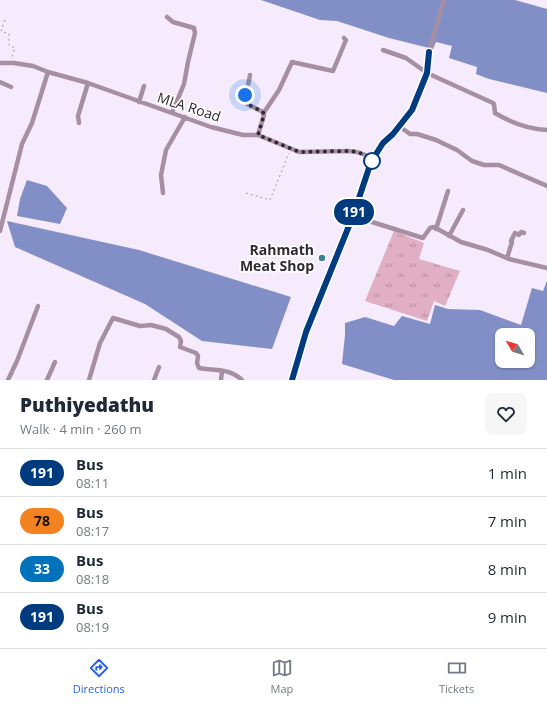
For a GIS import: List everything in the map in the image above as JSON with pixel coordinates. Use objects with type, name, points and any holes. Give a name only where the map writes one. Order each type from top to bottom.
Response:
[{"type":"street","points":[[292,380],[306,332],[353,216],[374,158],[383,143],[393,134],[412,110],[427,73],[429,52],[444,0]]},
{"type":"street","points":[[167,17],[173,22],[194,28],[195,33],[184,84],[172,113]]},
{"type":"street","points":[[258,135],[263,114],[276,95],[292,62],[333,71],[346,40],[344,38]]},
{"type":"street","points":[[383,50],[406,58],[427,73],[493,103],[495,113],[500,116],[534,129],[547,130]]},
{"type":"street","name":"MLA Road","points":[[0,63],[33,66],[211,127],[244,135],[258,135],[299,152],[357,152],[374,158]]},
{"type":"street","points":[[0,231],[22,144],[32,123],[48,72]]},
{"type":"street","points":[[250,74],[249,85],[245,95],[245,103],[263,112],[263,114]]},
{"type":"street","points":[[0,82],[11,87]]},
{"type":"street","points":[[79,123],[78,116],[88,84]]},
{"type":"street","points":[[139,102],[144,86]]},
{"type":"street","points":[[163,193],[161,175],[166,150],[185,117]]},
{"type":"street","points":[[399,126],[410,134],[418,134],[458,150],[472,161],[484,165],[499,165],[547,186]]},
{"type":"street","points":[[436,229],[448,192]]},
{"type":"street","points":[[449,236],[463,210]]},
{"type":"street","points":[[353,216],[423,238],[430,228],[434,227],[461,242],[488,250],[507,258],[547,268]]},
{"type":"street","points":[[507,258],[512,242],[511,241],[515,234],[519,235],[521,232],[524,233]]},
{"type":"street","points":[[8,380],[17,361],[29,320],[38,306]]},
{"type":"street","points":[[89,380],[100,343],[113,318],[140,326],[156,323],[174,334],[181,341],[180,347],[196,353],[198,356],[196,363],[199,368],[236,374],[242,380]]},
{"type":"street","points":[[47,380],[55,362]]},
{"type":"street","points":[[154,380],[159,367]]},
{"type":"street","points":[[221,380],[222,371]]},
{"type":"path","points":[[5,20],[1,31],[9,34],[8,45],[15,48],[10,63]]},
{"type":"path","points":[[246,193],[270,200],[291,149]]},
{"type":"green space","points":[[394,231],[424,243],[419,259],[460,271],[445,306],[434,301],[427,321],[365,301]]},
{"type":"water","points":[[261,0],[515,0],[547,9],[547,93],[489,79],[476,74],[477,67],[449,58],[452,46],[436,42],[433,49],[389,38],[337,21],[320,20]]},
{"type":"water","points":[[27,180],[47,186],[67,208],[60,224],[17,216],[20,199]]},
{"type":"water","points":[[7,221],[139,250],[291,297],[272,349],[202,341],[145,304],[15,247]]},
{"type":"water","points":[[547,281],[547,380],[394,380],[342,364],[345,323],[365,317],[394,326],[402,316],[430,324],[435,305],[448,309],[480,310],[521,325],[532,288],[543,291]]},
{"type":"bus line","name":"191","points":[[292,380],[306,332],[353,216],[371,162],[383,143],[393,134],[412,110],[427,73],[429,52]]},
{"type":"place","name":"Rahmath Meat Shop","points":[[322,258]]},
{"type":"route","points":[[245,95],[245,103],[263,112],[264,115],[258,135],[299,152],[357,152],[374,158],[371,162],[372,161]]}]
